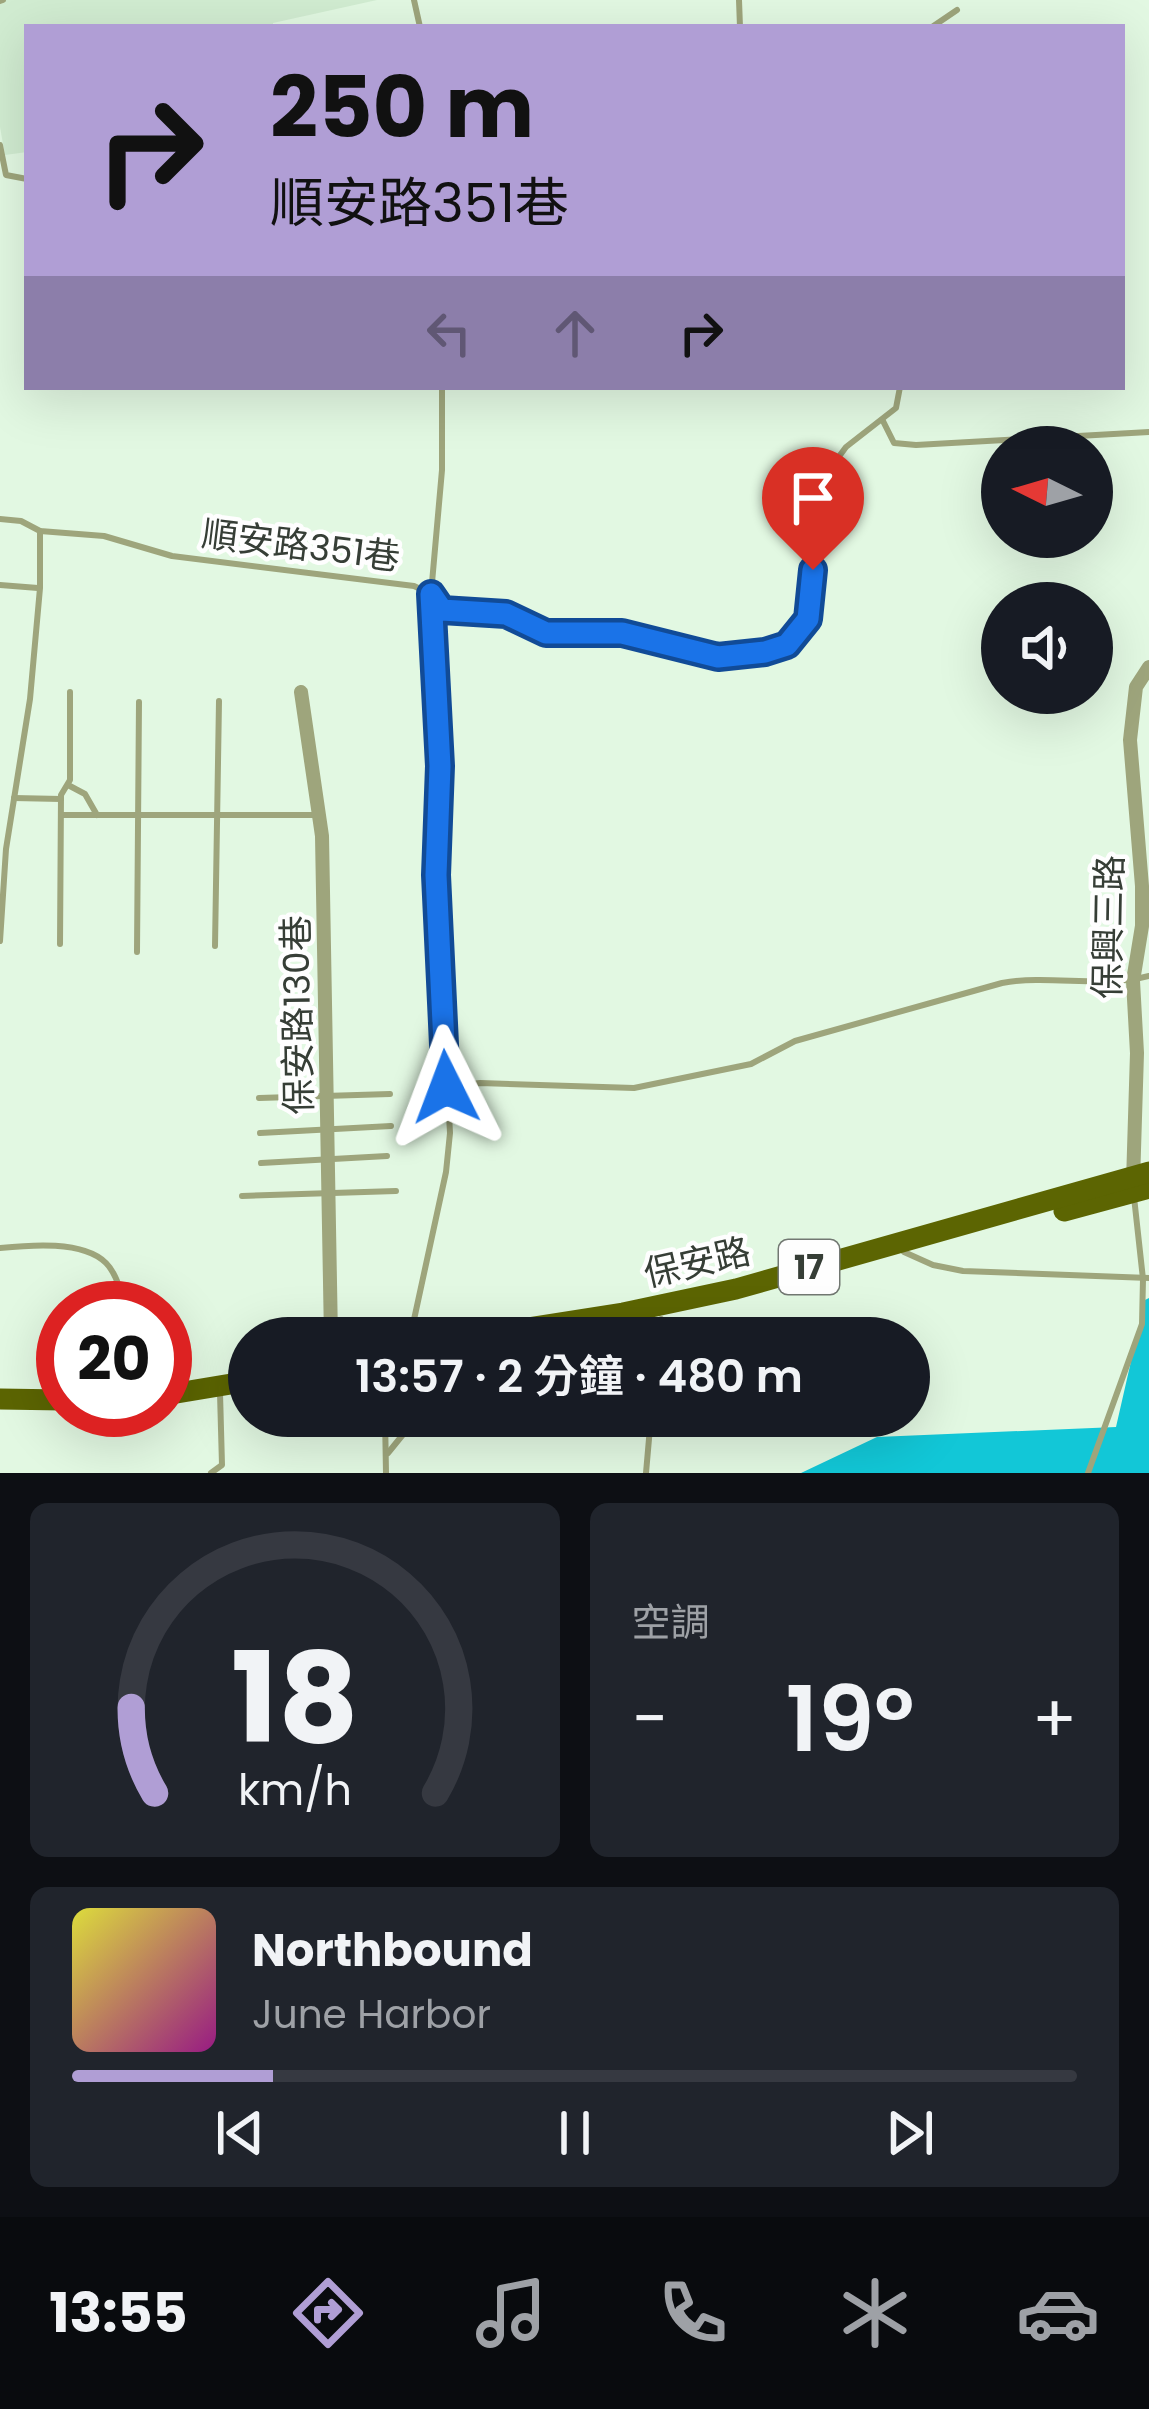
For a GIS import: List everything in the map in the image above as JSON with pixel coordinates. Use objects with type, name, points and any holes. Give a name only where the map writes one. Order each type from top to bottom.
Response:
[{"type":"main road","name":"保安路","points":[[698,1317],[1141,1183]]},
{"type":"main road","name":"保安路","points":[[592,1317],[736,1289],[1141,1183]]},
{"type":"main road","points":[[192,1378],[228,1372]]},
{"type":"main road","points":[[192,1384],[228,1385]]},
{"type":"main road","points":[[0,1386],[36,1387]]},
{"type":"main road","points":[[0,1399],[36,1400]]},
{"type":"street","name":"保興三路","points":[[1141,1183],[1137,1053],[1142,870],[1131,722],[1136,687],[1149,667]]},
{"type":"street","name":"保安路130巷","points":[[301,692],[320,814],[332,1317]]},
{"type":"lane","points":[[936,24],[957,10]]},
{"type":"lane","points":[[0,145],[6,176],[24,179]]},
{"type":"lane","points":[[415,1317],[450,1133],[436,875],[440,766],[431,594],[443,448],[442,390]]},
{"type":"lane","name":"順安路351巷","points":[[0,519],[21,521],[40,531],[104,536],[172,556],[414,586],[431,594],[442,610],[506,614],[546,633],[622,633],[718,657],[778,649],[808,619],[816,507],[832,466],[846,446],[896,408],[899,390]]},
{"type":"lane","points":[[883,421],[894,443],[902,444],[1149,432]]},
{"type":"lane","points":[[0,941],[6,849],[30,699],[40,531]]},
{"type":"lane","points":[[0,585],[40,588]]},
{"type":"lane","points":[[60,944],[61,799],[68,784],[70,692]]},
{"type":"lane","points":[[215,946],[219,701]]},
{"type":"lane","points":[[137,952],[139,702]]},
{"type":"lane","points":[[68,784],[86,794],[97,815]]},
{"type":"lane","points":[[14,798],[61,799]]},
{"type":"lane","points":[[62,815],[320,814]]},
{"type":"lane","points":[[446,1087],[480,1083],[634,1088],[751,1064],[795,1041],[1003,983],[1141,979]]},
{"type":"lane","points":[[259,1098],[390,1094]]},
{"type":"lane","points":[[260,1133],[391,1126]]},
{"type":"lane","points":[[261,1163],[387,1156]]},
{"type":"lane","points":[[1088,1473],[1140,1332],[1146,1278],[1141,1183]]},
{"type":"lane","points":[[242,1196],[396,1192]]},
{"type":"lane","points":[[0,1248],[32,1245],[95,1256],[116,1281]]},
{"type":"lane","points":[[904,1252],[963,1271],[1146,1278]]},
{"type":"lane","points":[[211,1473],[222,1465],[220,1386]]},
{"type":"lane","points":[[386,1473],[387,1437]]},
{"type":"lane","points":[[388,1453],[401,1437]]},
{"type":"lane","points":[[646,1473],[649,1437]]},
{"type":"shaded area","points":[[0,0],[377,0],[273,24],[24,24],[24,152],[5,155],[0,127]]},
{"type":"water","points":[[1149,1298],[1149,1473],[801,1473],[877,1437],[1116,1427]]},
{"type":"route","points":[[446,1087],[435,824],[440,766],[431,594],[442,610],[506,614],[546,633],[622,633],[718,657],[787,645],[808,619],[813,570]]}]
